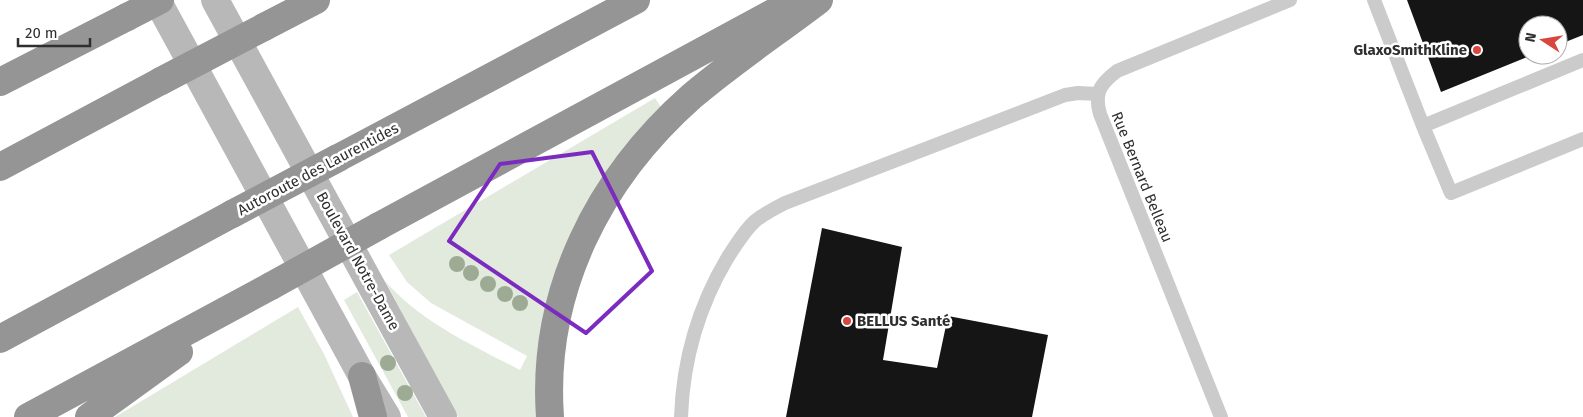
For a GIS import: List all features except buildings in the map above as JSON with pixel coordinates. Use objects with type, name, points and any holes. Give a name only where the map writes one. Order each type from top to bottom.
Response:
[{"type":"highway","points":[[0,82],[158,0]]},
{"type":"highway","points":[[0,167],[316,0]]},
{"type":"highway","name":"Autoroute des Laurentides","points":[[0,339],[636,0]]},
{"type":"highway","points":[[28,417],[798,0]]},
{"type":"highway","points":[[550,417],[548,390],[550,366],[564,291],[583,238],[596,211],[648,139],[692,96],[819,0]]},
{"type":"highway","points":[[89,417],[272,286]]},
{"type":"highway","points":[[362,376],[373,417]]},
{"type":"street","points":[[158,0],[362,376],[387,417]]},
{"type":"street","name":"Boulevard Notre-Dame","points":[[215,0],[443,417]]},
{"type":"lane","points":[[680,417],[686,362],[705,301],[711,286],[737,242],[754,222],[785,203],[1064,95],[1078,93],[1098,94],[1101,85],[1117,71],[1290,0]]},
{"type":"lane","points":[[1374,0],[1451,193],[1583,139]]},
{"type":"lane","points":[[1423,126],[1583,60]]},
{"type":"lane","name":"Rue Bernard Belleau","points":[[1098,94],[1100,114],[1222,417]]},
{"type":"highlighted area","points":[[592,152],[652,271],[586,333],[449,241],[500,164]]},
{"type":"shaded area","points":[[655,98],[663,110],[614,164],[589,200],[538,417],[458,417],[385,281],[415,309],[448,332],[520,370],[527,356],[431,303],[407,282],[389,255]]},
{"type":"shaded area","points":[[357,292],[426,417],[408,417],[344,300]]},
{"type":"shaded area","points":[[298,307],[324,354],[353,417],[115,417]]},
{"type":"place","name":"GlaxoSmithKline","points":[[1477,50]]},
{"type":"place","name":"BELLUS Santé","points":[[847,321]]}]
